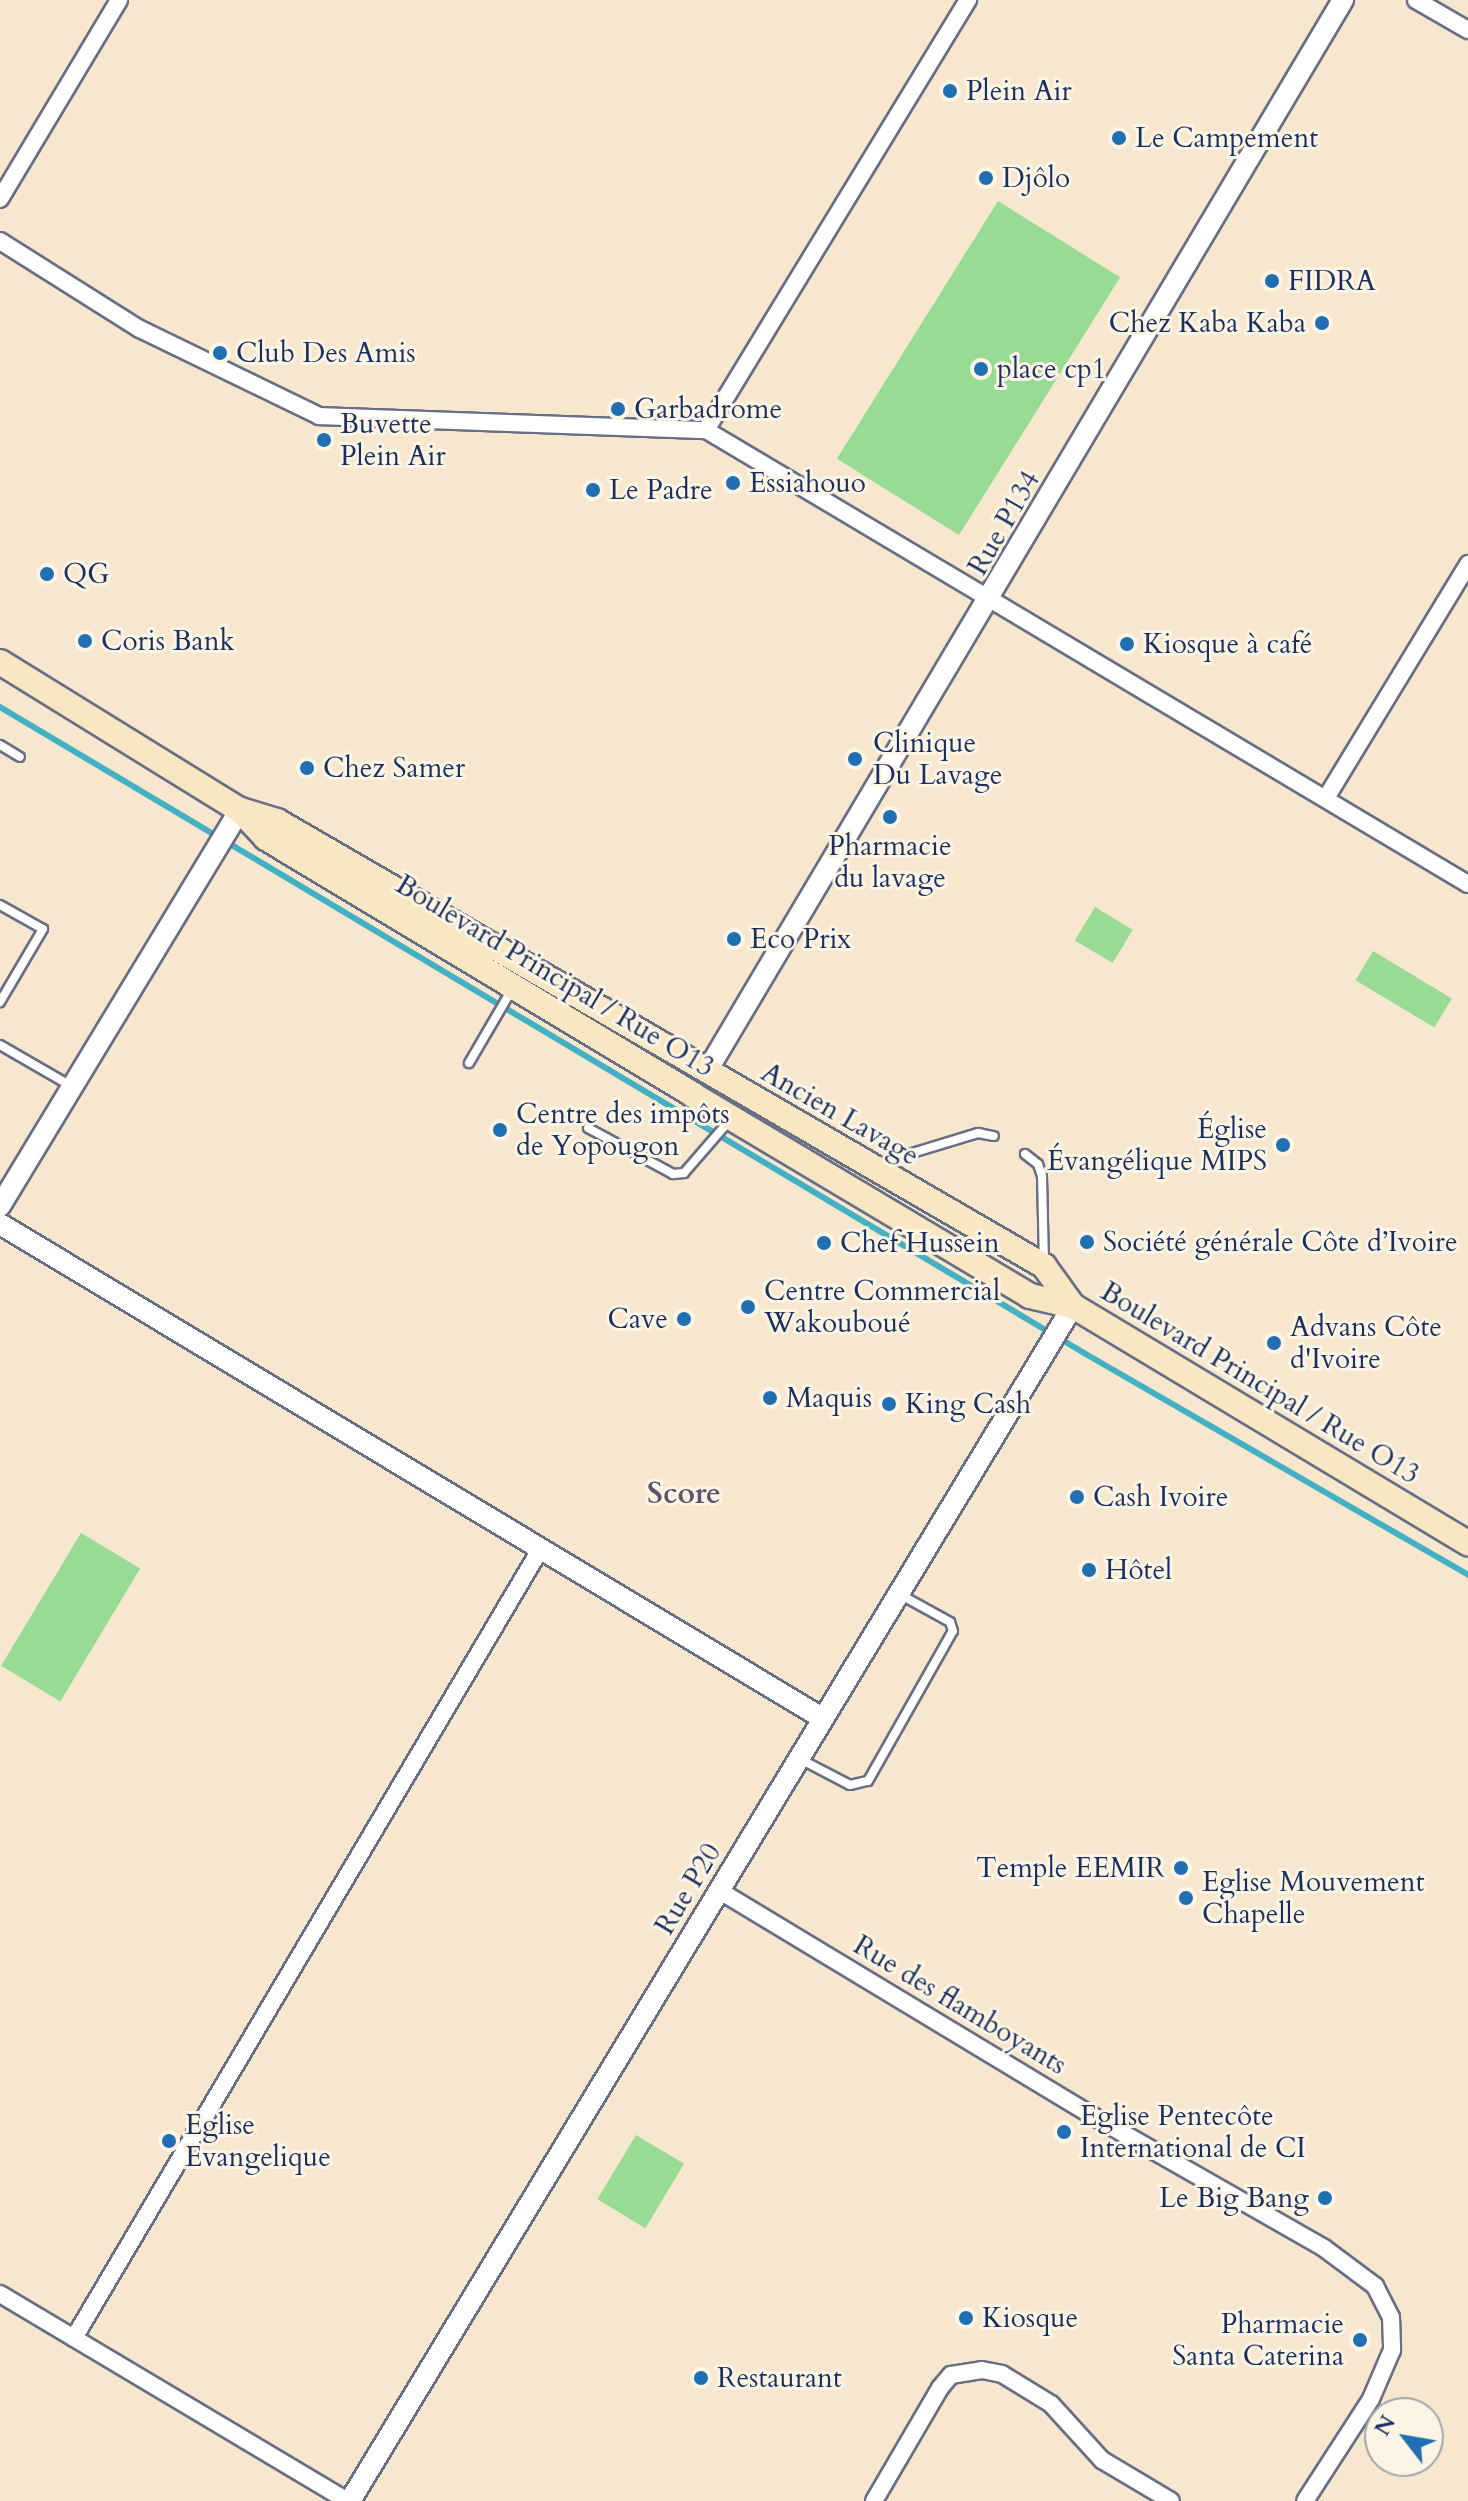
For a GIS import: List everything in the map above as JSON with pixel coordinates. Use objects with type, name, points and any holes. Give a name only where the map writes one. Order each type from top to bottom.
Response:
[{"type":"main road","name":"Boulevard Principal / Rue O13","points":[[0,662],[240,810],[277,821],[481,940]]},
{"type":"main road","name":"Boulevard Principal / Rue O13","points":[[240,810],[266,838],[1030,1296],[1073,1306],[1468,1543]]},
{"type":"main road","name":"Ancien Lavage","points":[[481,940],[1044,1266],[1073,1306]]},
{"type":"street","points":[[0,199],[119,0]]},
{"type":"street","points":[[706,430],[968,0]]},
{"type":"street","name":"Rue P134","points":[[707,1071],[992,598],[1343,0]]},
{"type":"street","points":[[1416,0],[1468,30]]},
{"type":"street","points":[[0,241],[140,329],[319,416],[706,430],[1468,884]]},
{"type":"street","points":[[1326,798],[1468,564]]},
{"type":"street","points":[[0,1206],[240,810]]},
{"type":"street","points":[[0,1224],[822,1718]]},
{"type":"street","name":"Rue P20","points":[[348,2501],[1073,1306]]},
{"type":"street","points":[[74,2338],[541,1548]]},
{"type":"street","name":"Rue des flamboyants","points":[[720,1891],[1091,2115],[1324,2248],[1375,2286],[1391,2317],[1392,2350],[1371,2399],[1305,2501]]},
{"type":"street","points":[[0,2294],[348,2501]]},
{"type":"street","points":[[874,2501],[940,2388],[951,2375],[982,2370],[1002,2374],[1051,2404],[1102,2460],[1171,2501]]},
{"type":"lane","points":[[0,745],[20,757]]},
{"type":"lane","points":[[0,905],[43,929],[0,1002]]},
{"type":"lane","points":[[469,1063],[514,987]]},
{"type":"lane","points":[[0,1045],[72,1086]]},
{"type":"lane","points":[[588,1128],[673,1174],[684,1173],[732,1118]]},
{"type":"lane","points":[[869,1167],[978,1133],[994,1136]]},
{"type":"lane","points":[[1025,1154],[1038,1164],[1042,1176],[1044,1266]]},
{"type":"lane","points":[[798,1758],[850,1785],[868,1781],[953,1631],[950,1622],[898,1594]]},
{"type":"green space","name":"place cp1","points":[[998,201],[1120,277],[959,535],[837,459]]},
{"type":"green space","points":[[1095,907],[1133,930],[1113,963],[1075,940]]},
{"type":"green space","points":[[1373,951],[1452,998],[1434,1028],[1355,980]]},
{"type":"green space","points":[[81,1533],[140,1569],[60,1701],[1,1666]]},
{"type":"green space","points":[[636,2135],[684,2164],[645,2228],[597,2199]]},
{"type":"waterway","points":[[0,707],[1084,1353],[1468,1575]]},
{"type":"place","name":"Plein Air","points":[[950,91]]},
{"type":"place","name":"Le Campement","points":[[1119,138]]},
{"type":"place","name":"Djôlo","points":[[986,178]]},
{"type":"place","name":"FIDRA","points":[[1272,281]]},
{"type":"place","name":"Chez Kaba Kaba","points":[[1322,323]]},
{"type":"place","name":"Club Des Amis","points":[[220,353]]},
{"type":"place","name":"place cp1","points":[[981,369]]},
{"type":"place","name":"Garbadrome","points":[[618,409]]},
{"type":"place","name":"Buvette Plein Air","points":[[324,440]]},
{"type":"place","name":"Essiahouo","points":[[733,483]]},
{"type":"place","name":"Le Padre","points":[[593,490]]},
{"type":"place","name":"QG","points":[[47,574]]},
{"type":"place","name":"Coris Bank","points":[[85,641]]},
{"type":"place","name":"Kiosque à café","points":[[1127,644]]},
{"type":"place","name":"Clinique Du Lavage","points":[[855,759]]},
{"type":"place","name":"Chez Samer","points":[[307,768]]},
{"type":"place","name":"Pharmacie du lavage","points":[[890,817]]},
{"type":"place","name":"Eco Prix","points":[[734,939]]},
{"type":"place","name":"Centre des impôts de Yopougon","points":[[500,1130]]},
{"type":"place","name":"Église Évangélique MIPS","points":[[1283,1145]]},
{"type":"place","name":"Société générale Côte d’Ivoire","points":[[1087,1242]]},
{"type":"place","name":"Chef Hussein","points":[[824,1243]]},
{"type":"place","name":"Centre Commercial Wakouboué","points":[[748,1307]]},
{"type":"place","name":"Cave","points":[[684,1319]]},
{"type":"place","name":"Advans Côte d'Ivoire","points":[[1274,1343]]},
{"type":"place","name":"Maquis","points":[[770,1398]]},
{"type":"place","name":"King Cash","points":[[889,1404]]},
{"type":"place","name":"Cash Ivoire","points":[[1077,1497]]},
{"type":"place","name":"Hôtel","points":[[1089,1570]]},
{"type":"place","name":"Temple EEMIR","points":[[1181,1868]]},
{"type":"place","name":"Eglise Mouvement Chapelle","points":[[1186,1898]]},
{"type":"place","name":"Eglise Pentecôte International de CI","points":[[1064,2132]]},
{"type":"place","name":"Eglise Evangelique","points":[[169,2141]]},
{"type":"place","name":"Le Big Bang","points":[[1325,2198]]},
{"type":"place","name":"Kiosque","points":[[966,2318]]},
{"type":"place","name":"Pharmacie Santa Caterina","points":[[1360,2340]]},
{"type":"place","name":"Restaurant","points":[[701,2378]]},
{"type":"district","name":"Score","points":[[684,1494]]}]
